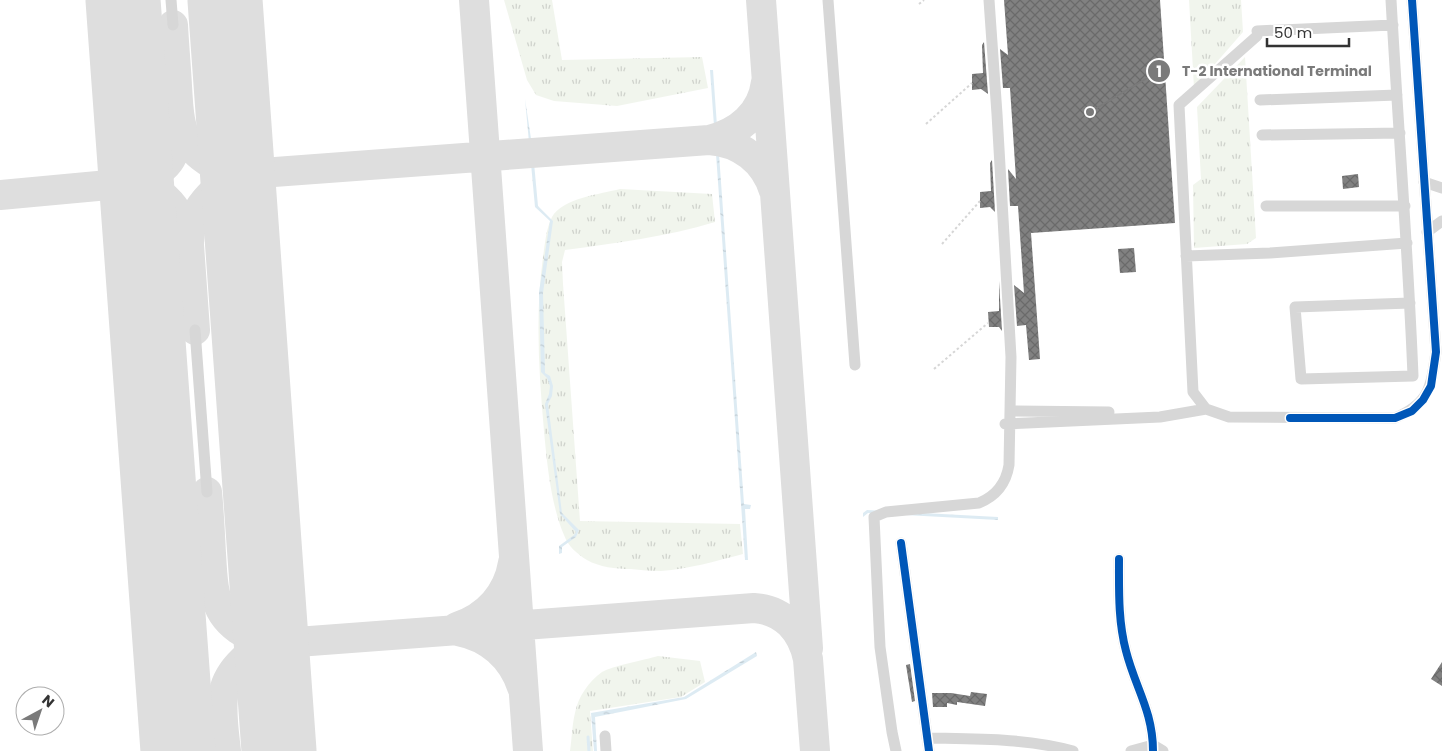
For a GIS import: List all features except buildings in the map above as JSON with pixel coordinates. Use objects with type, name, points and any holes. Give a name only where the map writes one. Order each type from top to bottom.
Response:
[{"type":"street","points":[[171,0],[173,25]]},
{"type":"street","points":[[828,0],[854,365]]},
{"type":"street","points":[[896,751],[880,647],[874,517],[886,512],[971,505],[990,498],[1003,484],[1008,471],[1007,423],[1011,357],[997,114],[988,0]]},
{"type":"street","points":[[1391,0],[1405,206],[1406,243],[1410,303],[1413,376],[1300,379],[1295,307],[1410,303]]},
{"type":"street","points":[[1007,423],[1160,417],[1206,409],[1229,417],[1290,418],[1395,418],[1412,411],[1431,386],[1436,352],[1412,0]]},
{"type":"street","points":[[1206,409],[1193,392],[1179,105],[1257,34],[1393,25]]},
{"type":"street","points":[[1260,100],[1397,95]]},
{"type":"street","points":[[1262,135],[1400,133]]},
{"type":"street","points":[[1424,182],[1442,188]]},
{"type":"street","points":[[1266,206],[1405,206]]},
{"type":"street","points":[[1427,232],[1442,221]]},
{"type":"street","points":[[1186,256],[1270,253],[1406,243]]},
{"type":"street","points":[[195,330],[207,492]]},
{"type":"street","points":[[1010,411],[1151,413]]},
{"type":"street","points":[[901,543],[929,751]]},
{"type":"street","points":[[1119,559],[1120,614],[1126,651],[1149,717],[1156,749],[1131,751]]},
{"type":"street","points":[[605,736],[606,751]]},
{"type":"street","points":[[927,738],[977,739],[1051,745],[1073,751]]},
{"type":"path","points":[[919,4],[924,0]]},
{"type":"path","points":[[926,124],[972,83]]},
{"type":"path","points":[[942,244],[980,201]]},
{"type":"path","points":[[934,369],[988,324]]},
{"type":"green space","points":[[504,0],[552,0],[562,60],[702,57],[708,88],[617,106],[554,101],[536,95],[527,80]]},
{"type":"green space","points":[[1189,0],[1241,0],[1243,32],[1194,88]]},
{"type":"green space","points":[[1245,57],[1256,238],[1247,244],[1194,248],[1193,185],[1201,179],[1197,107]]},
{"type":"green space","points":[[620,189],[712,194],[715,222],[659,236],[565,250],[562,262],[563,284],[580,521],[740,524],[743,554],[692,567],[671,570],[619,569],[597,564],[583,558],[570,546],[564,535],[556,511],[548,470],[539,366],[539,301],[546,237],[552,217],[565,205],[583,198]]},
{"type":"green space","points":[[658,656],[700,661],[705,682],[681,697],[590,711],[593,751],[570,751],[576,707],[581,695],[593,680],[607,670]]},
{"type":"water","points":[[710,70],[713,70],[744,504],[751,505],[750,509],[745,509],[748,560],[745,560]]},
{"type":"water","points":[[525,99],[533,152],[538,206],[553,221],[543,293],[545,373],[550,376],[553,386],[552,396],[548,404],[562,513],[579,530],[576,537],[562,547],[562,553],[559,554],[559,546],[576,532],[560,514],[545,404],[550,386],[547,378],[541,372],[539,292],[550,221],[535,207]]},
{"type":"water","points":[[867,510],[998,517],[998,520],[868,513],[863,517],[863,513]]},
{"type":"water","points":[[756,652],[757,656],[686,699],[595,717],[597,751],[594,751],[591,713],[684,697]]},
{"type":"waterway","points":[[588,737],[589,751]]},
{"type":"taxiway","points":[[474,0],[528,751]]},
{"type":"taxiway","points":[[761,0],[808,648]]},
{"type":"taxiway","points":[[173,25],[179,113],[186,138],[199,155],[207,161],[226,170],[247,174],[235,178],[214,191],[198,210],[193,221],[189,245],[195,330]]},
{"type":"taxiway","points":[[713,140],[709,140],[720,137],[739,127],[754,113],[764,93],[766,82]]},
{"type":"taxiway","points":[[130,183],[154,174],[169,161],[177,143],[178,118]]},
{"type":"taxiway","points":[[247,174],[709,140],[731,145],[750,155],[758,162],[770,180],[774,191]]},
{"type":"taxiway","points":[[0,195],[130,183],[142,185],[162,195],[177,212],[182,222],[187,245]]},
{"type":"taxiway","points":[[207,492],[213,578],[218,604],[223,614],[238,629],[258,638],[280,642]]},
{"type":"taxiway","points":[[457,627],[468,623],[487,611],[506,585],[513,563]]},
{"type":"taxiway","points":[[226,751],[222,703],[228,679],[239,664],[253,652],[270,644],[754,608],[774,613],[783,618],[796,631],[805,649],[808,659],[815,751]]},
{"type":"taxiway","points":[[458,631],[480,638],[498,650],[512,666],[522,687]]},
{"type":"runway","points":[[123,0],[178,751]]},
{"type":"runway","points":[[225,0],[279,751]]},
{"type":"cycle path","points":[[1290,418],[1395,418],[1412,411],[1423,400],[1431,386],[1436,352],[1412,0]]},
{"type":"cycle path","points":[[901,543],[929,751]]},
{"type":"cycle path","points":[[1119,559],[1123,640],[1147,711],[1153,751]]},
{"type":"place","name":"T-2 International Terminal","points":[[1090,112]]}]
